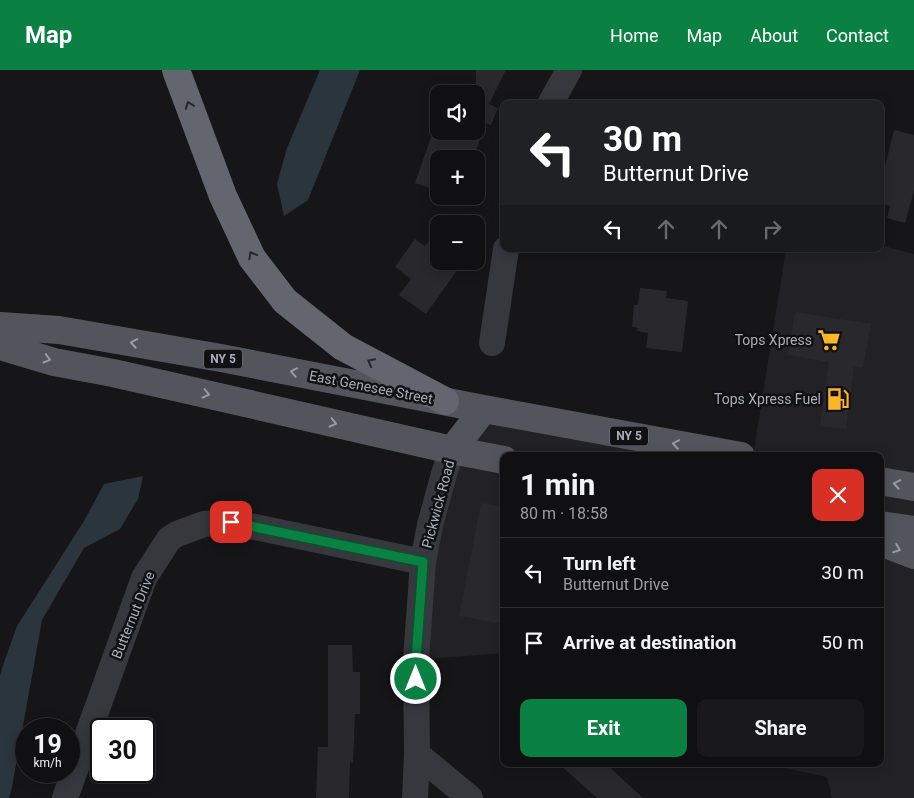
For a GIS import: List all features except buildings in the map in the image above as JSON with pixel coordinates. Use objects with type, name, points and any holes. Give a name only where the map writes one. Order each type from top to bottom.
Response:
[{"type":"highway","points":[[176,70],[223,196],[252,258],[285,301],[343,347],[445,401]]},
{"type":"main road","name":"East Genesee Street","points":[[0,326],[59,330],[231,360],[719,452]]},
{"type":"main road","points":[[0,346],[54,362],[123,375],[500,459]]},
{"type":"main road","points":[[452,450],[484,409]]},
{"type":"main road","points":[[884,482],[914,487]]},
{"type":"main road","points":[[884,526],[914,530]]},
{"type":"main road","points":[[884,544],[914,555]]},
{"type":"street","points":[[552,100],[569,70]]},
{"type":"street","points":[[492,343],[506,252]]},
{"type":"street","name":"Pickwick Road","points":[[415,798],[417,754],[416,660],[423,562],[435,508],[452,450]]},
{"type":"street","name":"Butternut Drive","points":[[65,798],[144,578],[169,539],[204,524],[231,522],[423,562]]},
{"type":"street","points":[[417,754],[470,798]]},
{"type":"shaded area","points":[[320,70],[360,70],[308,200],[284,216],[277,184],[287,148]]},
{"type":"shaded area","points":[[884,246],[914,254],[914,798],[832,798],[827,777],[780,767],[884,767],[884,452],[754,452],[786,252],[884,252]]},
{"type":"shaded area","points":[[484,409],[719,452],[500,452],[500,653],[416,660],[430,525]]},
{"type":"shaded area","points":[[143,476],[138,499],[120,529],[84,548],[42,620],[24,718],[15,718],[15,770],[12,787],[9,798],[0,798],[0,676],[2,668],[17,626],[84,521],[104,484]]},
{"type":"place","name":"Tops Xpress","points":[[829,340]]},
{"type":"place","name":"Tops Xpress Fuel","points":[[838,399]]},
{"type":"route","points":[[231,522],[423,562],[416,679]]}]
